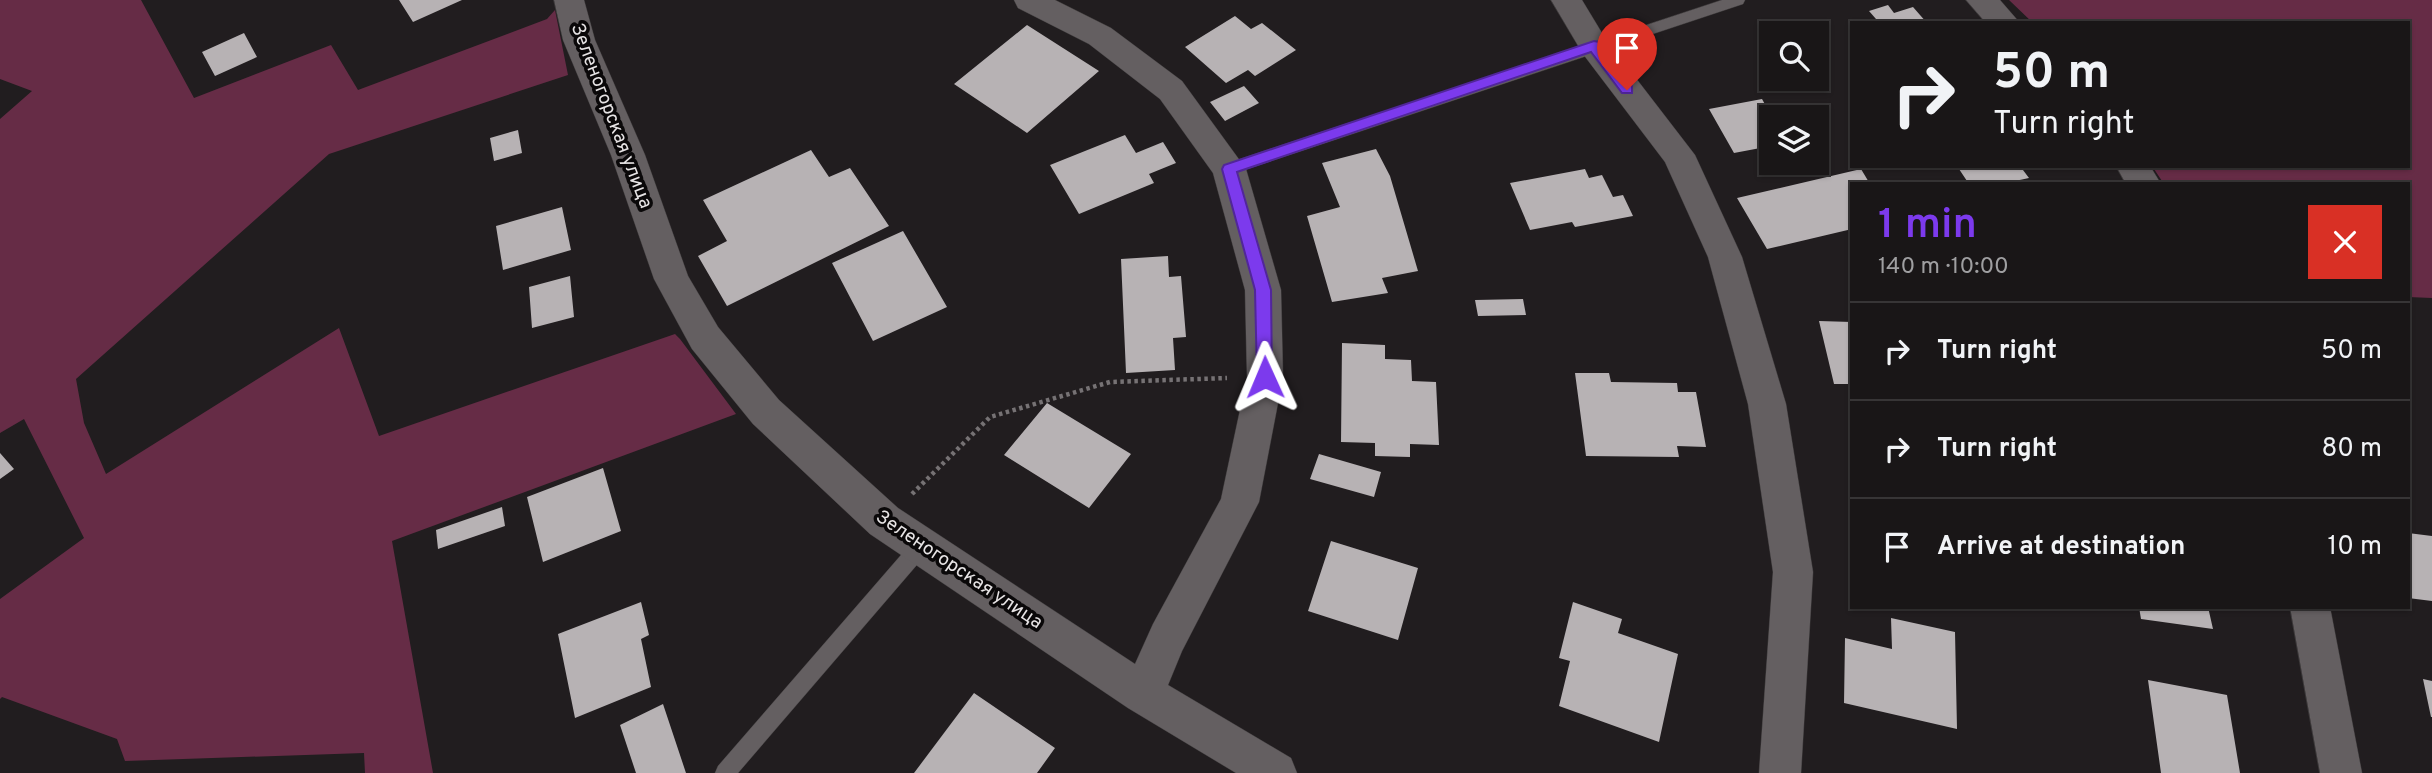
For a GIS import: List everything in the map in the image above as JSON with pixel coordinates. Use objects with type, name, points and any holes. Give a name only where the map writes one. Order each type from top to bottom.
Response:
[{"type":"street","name":"Зеленогорская улица","points":[[569,0],[579,40],[628,155],[672,279],[705,338],[766,412],[884,521],[1143,694],[1276,773]]},
{"type":"street","points":[[1029,0],[1100,36],[1171,90],[1229,169],[1263,290],[1265,377],[1240,502],[1167,638],[1143,694]]},
{"type":"street","points":[[1566,0],[1594,46],[1678,155],[1725,257],[1767,404],[1793,572],[1780,773]]},
{"type":"street","points":[[1981,0],[2003,21]]},
{"type":"street","points":[[2311,609],[2341,773]]},
{"type":"lane","points":[[1229,169],[1738,0]]},
{"type":"lane","points":[[725,773],[921,545]]},
{"type":"path","points":[[884,521],[990,417],[1110,382],[1265,377]]},
{"type":"shaded area","points":[[0,0],[141,0],[194,98],[331,45],[358,90],[547,19],[555,10],[568,75],[329,154],[76,379],[84,423],[106,474],[339,328],[379,436],[675,334],[680,339],[736,414],[392,541],[433,773],[365,773],[364,753],[125,761],[117,739],[2,697],[0,699],[0,599],[84,538],[24,419],[0,433],[0,119],[32,91],[0,79]]},
{"type":"shaded area","points":[[2009,0],[2432,0],[2432,298],[2410,297],[2410,182],[2163,182],[2153,168],[2410,168],[2410,21],[2031,21]]},
{"type":"building","points":[[399,0],[462,0],[413,22]]},
{"type":"building","points":[[1888,5],[1894,13],[1913,7],[1925,21],[1871,21],[1876,19],[1869,11]]},
{"type":"building","points":[[1235,16],[1251,29],[1262,23],[1296,50],[1255,76],[1248,70],[1226,83],[1185,47]]},
{"type":"building","points":[[1027,25],[1099,71],[1027,133],[954,84]]},
{"type":"building","points":[[244,33],[257,57],[215,76],[202,52]]},
{"type":"building","points":[[1244,86],[1259,103],[1225,121],[1210,102]]},
{"type":"building","points":[[1762,99],[1765,105],[1759,105],[1759,148],[1734,153],[1709,109]]},
{"type":"building","points":[[518,130],[522,153],[494,161],[490,138]]},
{"type":"building","points":[[1125,135],[1136,153],[1163,142],[1176,163],[1149,174],[1154,183],[1079,214],[1050,165]]},
{"type":"building","points":[[1376,149],[1390,176],[1418,271],[1382,278],[1388,293],[1332,302],[1307,216],[1340,207],[1322,163]]},
{"type":"building","points":[[811,150],[829,177],[850,168],[889,226],[727,306],[698,256],[727,241],[703,200]]},
{"type":"building","points":[[1958,168],[2022,168],[2029,178],[2010,182],[1968,182]]},
{"type":"building","points":[[1585,169],[1589,178],[1602,175],[1613,197],[1623,195],[1633,216],[1575,227],[1572,222],[1530,230],[1510,183]]},
{"type":"building","points":[[1861,169],[1869,182],[1850,182],[1850,229],[1767,249],[1737,198]]},
{"type":"building","points":[[562,207],[571,250],[503,270],[496,226]]},
{"type":"building","points":[[903,231],[947,307],[873,341],[832,263]]},
{"type":"building","points":[[1168,256],[1169,277],[1181,276],[1186,337],[1173,338],[1175,370],[1126,373],[1121,259]]},
{"type":"building","points":[[570,276],[574,317],[532,328],[529,287]]},
{"type":"building","points":[[1523,299],[1526,315],[1478,316],[1475,300]]},
{"type":"building","points":[[1819,321],[1850,322],[1850,384],[1834,384]]},
{"type":"building","points":[[1342,343],[1385,345],[1385,359],[1411,360],[1412,381],[1436,382],[1439,445],[1410,444],[1410,457],[1375,456],[1375,443],[1341,442]]},
{"type":"building","points":[[1575,373],[1609,373],[1611,382],[1677,383],[1678,392],[1696,392],[1706,447],[1677,446],[1679,457],[1586,456]]},
{"type":"building","points":[[1047,403],[1131,454],[1089,508],[1004,455]]},
{"type":"building","points":[[0,453],[14,469],[0,479]]},
{"type":"building","points":[[1319,454],[1381,472],[1374,497],[1310,479]]},
{"type":"building","points":[[603,468],[621,531],[543,562],[527,497]]},
{"type":"building","points":[[502,507],[505,526],[438,549],[436,530]]},
{"type":"building","points":[[2410,533],[2432,536],[2432,601],[2410,598]]},
{"type":"building","points":[[1331,541],[1418,568],[1398,640],[1308,611]]},
{"type":"building","points":[[641,602],[649,635],[641,639],[651,687],[575,718],[558,634]]},
{"type":"building","points":[[1573,602],[1622,619],[1618,633],[1678,654],[1659,742],[1559,706],[1570,661],[1559,658]]},
{"type":"building","points":[[2139,609],[2208,609],[2213,629],[2141,619]]},
{"type":"building","points":[[1891,618],[1955,632],[1957,729],[1844,703],[1845,638],[1892,649]]},
{"type":"building","points":[[2423,679],[2432,681],[2432,717],[2431,717]]},
{"type":"building","points":[[2148,680],[2227,695],[2240,773],[2161,773]]},
{"type":"building","points":[[974,693],[1055,748],[1037,773],[914,773]]},
{"type":"building","points":[[663,704],[686,773],[636,773],[620,725]]},
{"type":"route","points":[[1265,377],[1263,290],[1229,169],[1594,46],[1627,90]]}]
